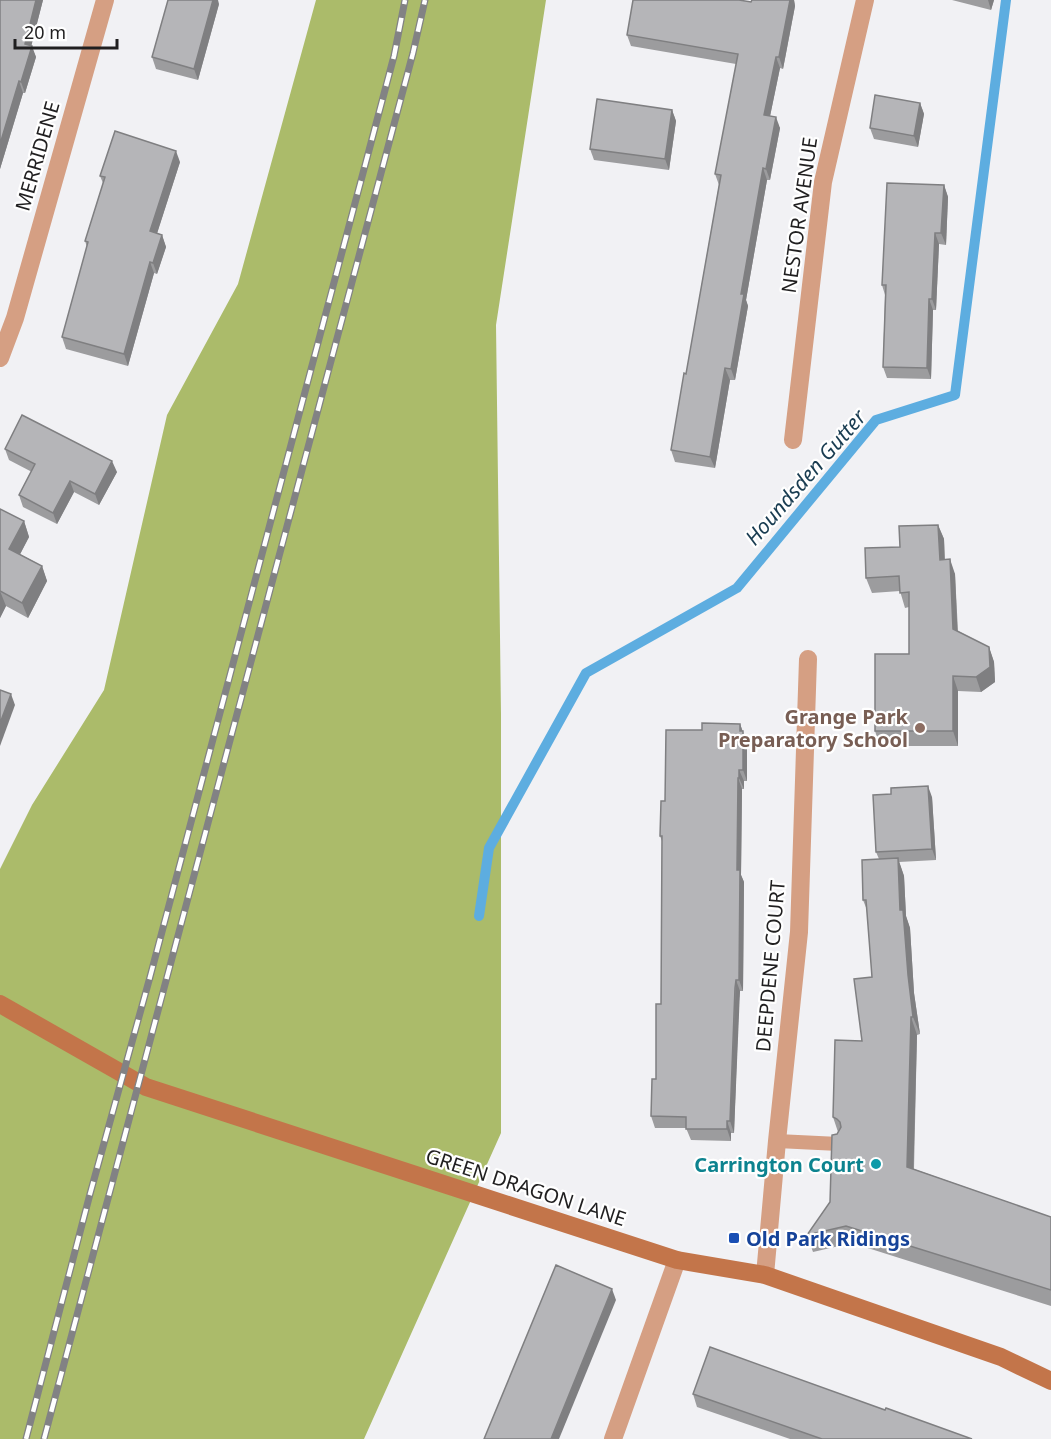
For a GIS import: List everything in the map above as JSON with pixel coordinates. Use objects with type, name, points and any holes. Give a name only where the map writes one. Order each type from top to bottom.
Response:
[{"type":"street","name":"MERRIDENE","points":[[0,358],[15,318],[105,0]]},
{"type":"street","name":"NESTOR AVENUE","points":[[793,440],[823,182],[865,0]]},
{"type":"street","name":"DEEPDENE COURT","points":[[765,1275],[799,932],[808,659]]},
{"type":"street","name":"GREEN DRAGON LANE","points":[[0,1004],[146,1087],[677,1260],[765,1275],[1001,1357],[1051,1381]]},
{"type":"street","points":[[613,1439],[677,1260]]},
{"type":"lane","points":[[777,1141],[839,1144]]},
{"type":"green space","points":[[316,0],[546,0],[496,325],[501,714],[501,1133],[364,1439],[0,1439],[0,869],[32,805],[104,690],[167,415],[238,284]]},
{"type":"building","points":[[0,0],[36,0],[25,44],[32,46],[0,144]]},
{"type":"building","points":[[168,0],[213,0],[194,69],[152,57]]},
{"type":"building","points":[[633,0],[751,2],[752,0],[790,0],[779,57],[776,57],[764,115],[776,117],[766,169],[763,168],[741,294],[744,294],[731,369],[725,368],[710,457],[671,450],[721,175],[715,174],[738,54],[627,35]]},
{"type":"building","points":[[875,95],[920,103],[914,136],[870,128]]},
{"type":"building","points":[[597,99],[672,110],[665,159],[590,149]]},
{"type":"building","points":[[115,131],[176,151],[150,231],[162,235],[153,263],[150,262],[124,354],[62,337],[88,242],[85,241],[105,177],[100,176]]},
{"type":"building","points":[[887,183],[944,185],[941,233],[935,233],[932,299],[929,299],[927,368],[883,367],[886,285],[882,285]]},
{"type":"building","points":[[22,415],[112,461],[95,494],[70,481],[53,513],[19,495],[35,464],[5,449]]},
{"type":"building","points":[[0,509],[24,521],[9,549],[42,566],[22,603],[0,591]]},
{"type":"building","points":[[938,525],[940,560],[950,559],[953,629],[989,647],[990,667],[976,677],[953,676],[953,731],[875,731],[875,654],[909,654],[909,592],[900,593],[899,576],[866,578],[865,548],[900,547],[899,526]]},
{"type":"building","points":[[0,690],[11,694],[0,723]]},
{"type":"building","points":[[702,723],[740,724],[740,731],[743,731],[743,770],[739,770],[738,778],[739,980],[736,980],[735,988],[730,1121],[727,1121],[727,1129],[686,1129],[686,1117],[651,1116],[652,1079],[656,1079],[656,1004],[661,1004],[662,836],[660,836],[661,801],[665,801],[666,730],[702,730]]},
{"type":"building","points":[[928,786],[932,849],[876,852],[873,795],[891,794],[891,788]]},
{"type":"building","name":"Carrington Court","points":[[898,858],[900,910],[903,910],[913,1017],[911,1017],[907,1167],[1051,1217],[1051,1290],[846,1226],[807,1235],[830,1202],[832,1135],[837,1134],[841,1127],[840,1122],[833,1117],[835,1040],[862,1041],[854,979],[872,977],[866,900],[863,900],[862,860]]},
{"type":"building","points":[[556,1265],[612,1289],[551,1439],[484,1439]]},
{"type":"building","points":[[710,1347],[972,1439],[822,1439],[693,1394]]},
{"type":"waterway","name":"Houndsden Gutter","points":[[479,916],[489,848],[586,673],[737,588],[876,420],[955,395],[1006,0]]},
{"type":"railway","points":[[26,1439],[394,56],[405,0]]},
{"type":"railway","points":[[44,1439],[413,53],[425,0]]},
{"type":"place","name":"Grange Park Preparatory School","points":[[920,728]]},
{"type":"place","name":"Carrington Court","points":[[876,1164]]},
{"type":"place","name":"Old Park Ridings","points":[[734,1238]]}]
